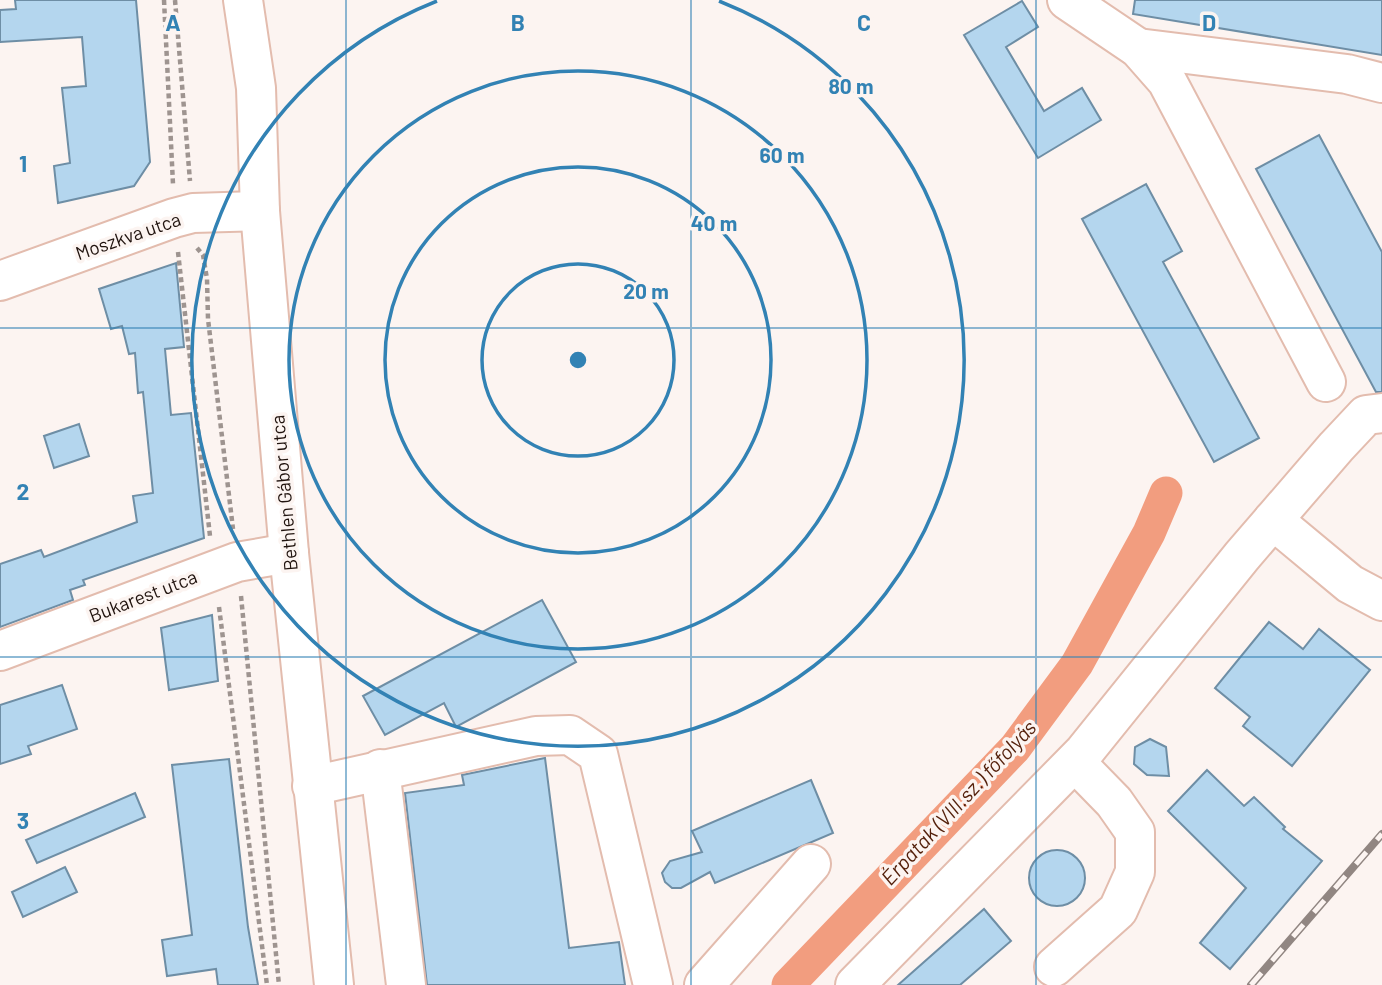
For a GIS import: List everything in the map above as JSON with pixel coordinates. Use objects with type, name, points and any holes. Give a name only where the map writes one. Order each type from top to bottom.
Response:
[{"type":"main road","name":"Bethlen Gábor utca","points":[[243,0],[256,88],[260,211],[289,553],[334,985]]},
{"type":"main road","points":[[1067,0],[1138,48],[1167,81],[1326,382]]},
{"type":"main road","points":[[1138,48],[1347,74],[1382,83]]},
{"type":"main road","name":"Moszkva utca","points":[[0,281],[184,216],[260,211]]},
{"type":"main road","points":[[855,985],[1075,762],[1273,520],[1366,415],[1382,413]]},
{"type":"main road","points":[[1273,520],[1350,584],[1382,601]]},
{"type":"main road","name":"Bukarest utca","points":[[0,651],[226,566],[289,553]]},
{"type":"main road","points":[[312,786],[536,736],[570,734],[598,754],[653,985]]},
{"type":"main road","points":[[1054,967],[1118,910],[1135,872],[1135,832],[1114,802],[1075,762]]},
{"type":"main road","points":[[380,769],[406,985]]},
{"type":"main road","points":[[704,985],[811,864]]},
{"type":"path","points":[[164,0],[184,216],[279,985]]},
{"type":"path","points":[[175,0],[184,216],[195,246],[203,255],[207,279],[226,566],[267,985]]},
{"type":"building","points":[[15,0],[136,0],[150,162],[134,186],[58,203],[54,166],[70,163],[62,88],[86,86],[82,37],[0,42],[0,10],[16,9]]},
{"type":"building","points":[[1135,0],[1382,0],[1382,55],[1133,14]]},
{"type":"building","points":[[1022,1],[1038,27],[1006,47],[1044,111],[1082,88],[1101,120],[1038,158],[964,35]]},
{"type":"building","points":[[1319,135],[1382,252],[1382,392],[1376,392],[1256,169]]},
{"type":"building","points":[[1146,184],[1182,251],[1163,262],[1259,438],[1214,462],[1082,219]]},
{"type":"building","points":[[176,263],[184,347],[165,349],[171,415],[191,413],[204,538],[83,580],[85,585],[70,590],[73,600],[0,627],[0,564],[41,550],[44,557],[137,522],[133,496],[153,493],[143,392],[138,393],[135,353],[129,354],[122,326],[111,329],[99,289]]},
{"type":"building","points":[[79,424],[89,456],[54,468],[44,436]]},
{"type":"building","points":[[542,600],[576,662],[456,727],[444,703],[385,735],[363,696]]},
{"type":"building","points":[[212,615],[218,681],[169,690],[161,628]]},
{"type":"building","points":[[1269,622],[1303,649],[1319,629],[1370,670],[1292,766],[1243,726],[1250,717],[1215,688]]},
{"type":"building","points":[[62,685],[77,729],[28,746],[31,754],[0,764],[0,705]]},
{"type":"building","points":[[1150,739],[1166,747],[1169,776],[1147,775],[1134,764],[1135,747]]},
{"type":"building","points":[[545,758],[569,948],[619,942],[625,985],[427,985],[405,793],[464,785],[462,775]]},
{"type":"building","points":[[229,759],[248,927],[258,985],[218,985],[216,969],[167,976],[162,940],[192,935],[172,765]]},
{"type":"building","points":[[1207,770],[1244,806],[1254,797],[1285,827],[1283,829],[1322,861],[1230,969],[1200,943],[1246,888],[1168,811]]},
{"type":"building","points":[[811,780],[833,833],[715,883],[710,872],[681,888],[672,888],[665,882],[662,873],[670,861],[702,852],[692,831]]},
{"type":"building","points":[[135,793],[145,817],[37,863],[26,840]]},
{"type":"building","points":[[1052,850],[1062,850],[1077,858],[1083,867],[1083,889],[1077,898],[1062,906],[1052,906],[1034,894],[1029,883],[1029,873],[1041,855]]},
{"type":"building","points":[[65,867],[77,892],[23,917],[12,892]]},
{"type":"building","points":[[984,909],[1011,941],[960,985],[898,985]]},
{"type":"waterway","name":"Érpatak (VIII.sz.) főfolyás","points":[[788,985],[1015,748],[1077,664],[1149,533],[1166,493]]},
{"type":"railway","points":[[1251,985],[1382,834]]}]
